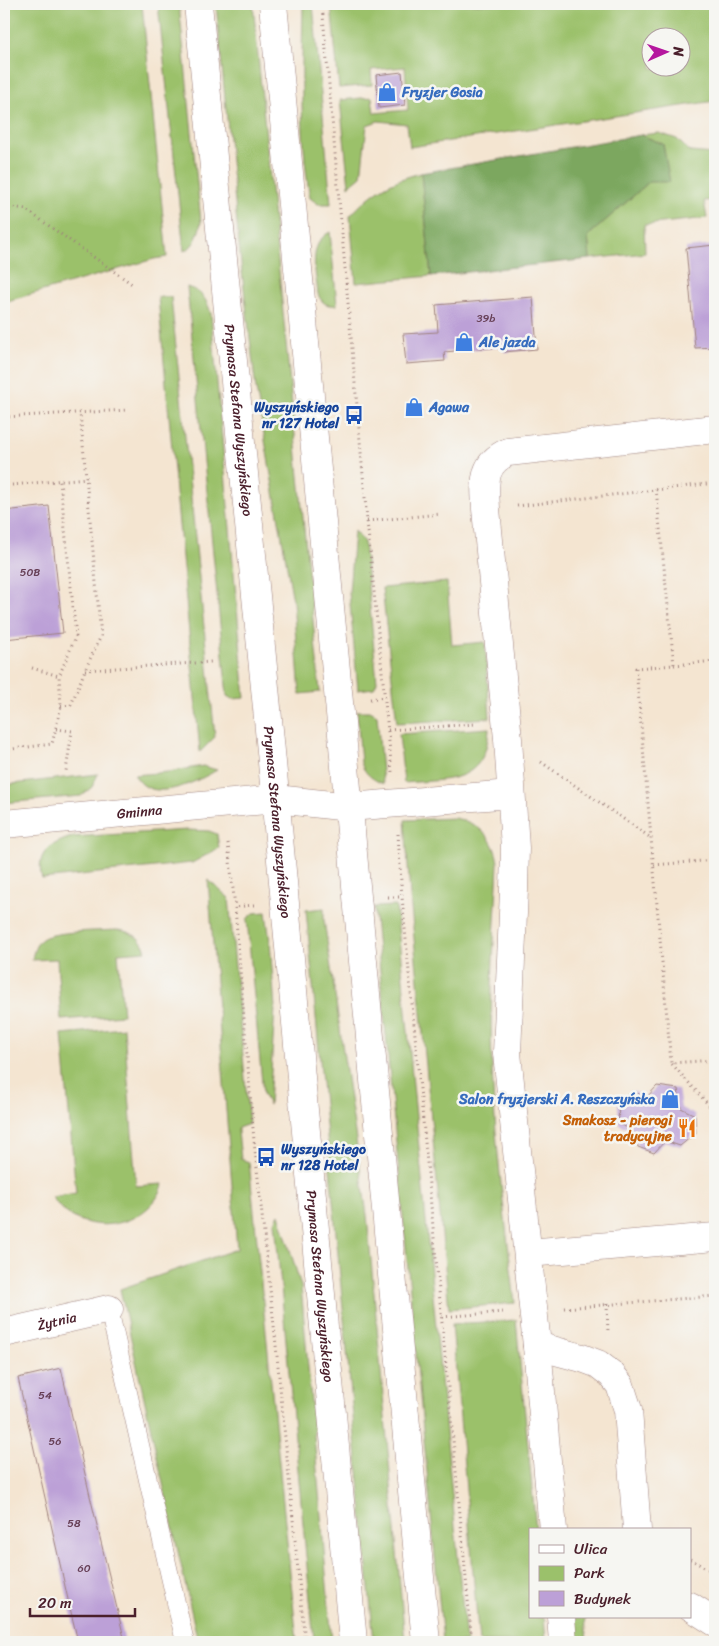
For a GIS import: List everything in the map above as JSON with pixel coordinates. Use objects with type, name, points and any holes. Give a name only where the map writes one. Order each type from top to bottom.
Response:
[{"type":"main road","name":"Prymasa Stefana Wyszyńskiego","points":[[198,4],[276,799],[353,1642]]},
{"type":"main road","points":[[272,4],[426,1642]]},
{"type":"main road","points":[[553,1528],[534,1310],[507,1054],[515,869],[508,739],[486,509],[486,475],[490,465],[498,456],[508,452],[715,430]]},
{"type":"main road","name":"Gminna","points":[[4,824],[276,799],[349,807],[511,794]]},
{"type":"main road","points":[[528,1254],[715,1237]]},
{"type":"main road","name":"Żytnia","points":[[4,1333],[109,1309]]},
{"type":"main road","points":[[537,1346],[598,1364],[611,1374],[620,1385],[628,1410],[637,1528]]},
{"type":"main road","points":[[692,1607],[715,1622]]},
{"type":"main road","points":[[561,1618],[563,1642]]},
{"type":"lane","points":[[109,1309],[185,1642]]},
{"type":"path","points":[[322,4],[367,521],[393,776]]},
{"type":"path","points":[[4,206],[26,209],[132,284]]},
{"type":"path","points":[[4,417],[127,410]]},
{"type":"path","points":[[61,706],[71,705],[85,670],[102,636],[80,413]]},
{"type":"path","points":[[12,485],[87,478]]},
{"type":"path","points":[[4,750],[52,744],[61,706],[59,676],[76,636],[60,480]]},
{"type":"path","points":[[515,506],[715,484]]},
{"type":"path","points":[[656,489],[674,665]]},
{"type":"path","points":[[367,521],[441,514]]},
{"type":"path","points":[[715,661],[636,668],[671,1063],[715,1112]]},
{"type":"path","points":[[85,670],[211,662]]},
{"type":"path","points":[[32,668],[59,676]]},
{"type":"path","points":[[388,730],[489,724],[651,839]]},
{"type":"path","points":[[56,729],[72,731],[66,771]]},
{"type":"path","points":[[398,833],[402,897],[472,1642]]},
{"type":"path","points":[[228,843],[254,1141],[305,1642]]},
{"type":"path","points":[[654,865],[715,860]]},
{"type":"path","points":[[235,907],[260,905]]},
{"type":"path","points":[[671,1063],[715,1060]]},
{"type":"path","points":[[441,1317],[715,1296]]},
{"type":"path","points":[[692,1560],[715,1573]]},
{"type":"green space","points":[[4,4],[142,4],[167,257],[154,259],[4,302]]},
{"type":"green space","points":[[158,4],[179,4],[201,222],[194,243],[184,251]]},
{"type":"green space","points":[[216,4],[253,4],[320,692],[300,694],[293,601],[256,389],[240,255]]},
{"type":"green space","points":[[303,4],[313,4],[331,204],[318,204],[310,198],[306,174],[302,101]]},
{"type":"green space","points":[[331,4],[715,4],[715,101],[410,147],[407,124],[378,121],[367,125],[361,176],[349,186],[340,100],[372,97],[374,113],[408,110],[405,67],[371,70],[372,85],[339,88]]},
{"type":"green space","points":[[659,133],[677,139],[690,152],[715,154],[715,200],[704,201],[707,218],[644,225],[645,253],[590,259],[588,236],[649,182],[663,144],[641,135]]},
{"type":"green space","points":[[641,135],[663,144],[670,182],[649,182],[588,236],[590,259],[431,276],[421,173]]},
{"type":"green space","points":[[421,173],[431,276],[356,283],[350,216],[366,200],[382,188]]},
{"type":"green space","points":[[330,232],[337,305],[325,304],[321,300],[318,294],[315,268],[318,244]]},
{"type":"green space","points":[[187,287],[197,291],[203,297],[208,304],[211,314],[245,698],[232,699],[227,696]]},
{"type":"green space","points":[[158,297],[171,297],[215,737],[200,752]]},
{"type":"green space","points":[[354,531],[364,542],[377,682],[374,688],[358,690],[349,593]]},
{"type":"green space","points":[[447,582],[452,645],[485,642],[490,718],[397,723],[382,588]]},
{"type":"green space","points":[[357,711],[370,711],[377,715],[383,784],[369,776],[361,763]]},
{"type":"green space","points":[[489,728],[486,747],[481,760],[472,769],[462,775],[449,779],[404,783],[399,734]]},
{"type":"green space","points":[[203,766],[217,770],[200,779],[169,790],[150,788],[142,784],[134,775],[168,772]]},
{"type":"green space","points":[[98,774],[92,787],[81,796],[4,803],[4,785]]},
{"type":"green space","points":[[454,818],[471,823],[484,833],[493,846],[498,863],[492,991],[493,1098],[515,1303],[449,1309],[410,896],[405,820]]},
{"type":"green space","points":[[188,830],[209,831],[217,834],[219,848],[192,863],[42,879],[41,862],[46,851],[57,843],[72,837]]},
{"type":"green space","points":[[208,880],[229,898],[249,1124],[238,1128],[238,1132],[241,1159],[249,1162],[297,1642],[198,1642],[120,1289],[237,1249]]},
{"type":"green space","points":[[396,906],[466,1642],[443,1642],[374,907]]},
{"type":"green space","points":[[324,908],[324,920],[367,1215],[405,1642],[374,1642],[306,910]]},
{"type":"green space","points":[[266,912],[275,1008],[269,1105],[263,1094],[247,919],[254,913]]},
{"type":"green space","points":[[117,930],[138,938],[146,951],[118,953],[123,1015],[61,1020],[57,959],[32,960],[38,943],[48,936],[56,934]]},
{"type":"green space","points":[[124,1028],[136,1186],[163,1184],[154,1202],[138,1215],[112,1224],[85,1222],[72,1217],[52,1197],[76,1193],[62,1034]]},
{"type":"green space","points":[[279,1214],[301,1286],[332,1642],[314,1642],[275,1222]]},
{"type":"green space","points":[[516,1320],[536,1528],[529,1528],[529,1618],[544,1618],[546,1642],[479,1642],[452,1324]]},
{"type":"green space","points":[[575,1618],[585,1618],[587,1642],[577,1642]]},
{"type":"building","points":[[402,72],[405,105],[379,108],[376,75]]},
{"type":"building","points":[[715,245],[715,347],[695,348],[686,248]]},
{"type":"building","points":[[533,297],[537,349],[504,352],[503,347],[444,352],[445,361],[406,364],[403,334],[438,332],[436,305]]},
{"type":"building","points":[[49,506],[63,633],[4,639],[4,511]]},
{"type":"building","points":[[657,1086],[678,1089],[681,1108],[695,1115],[696,1133],[680,1146],[665,1141],[654,1153],[638,1147],[632,1130],[619,1124],[618,1103],[633,1091],[646,1098]]},
{"type":"building","points":[[61,1368],[125,1642],[78,1642],[67,1595],[18,1378]]},
{"type":"place","name":"Fryzjer Gosia","points":[[387,92]]},
{"type":"place","name":"Ale jazda","points":[[464,342]]},
{"type":"place","name":"Agawa","points":[[414,407]]},
{"type":"place","name":"Wyszyńskiego nr 127 Hotel","points":[[354,415]]},
{"type":"place","name":"Salon fryzjerski A. Reszczyńska","points":[[670,1099]]},
{"type":"place","name":"Smakosz - pierogi tradycyjne","points":[[687,1128]]},
{"type":"place","name":"Wyszyńskiego nr 128 Hotel","points":[[266,1157]]}]
